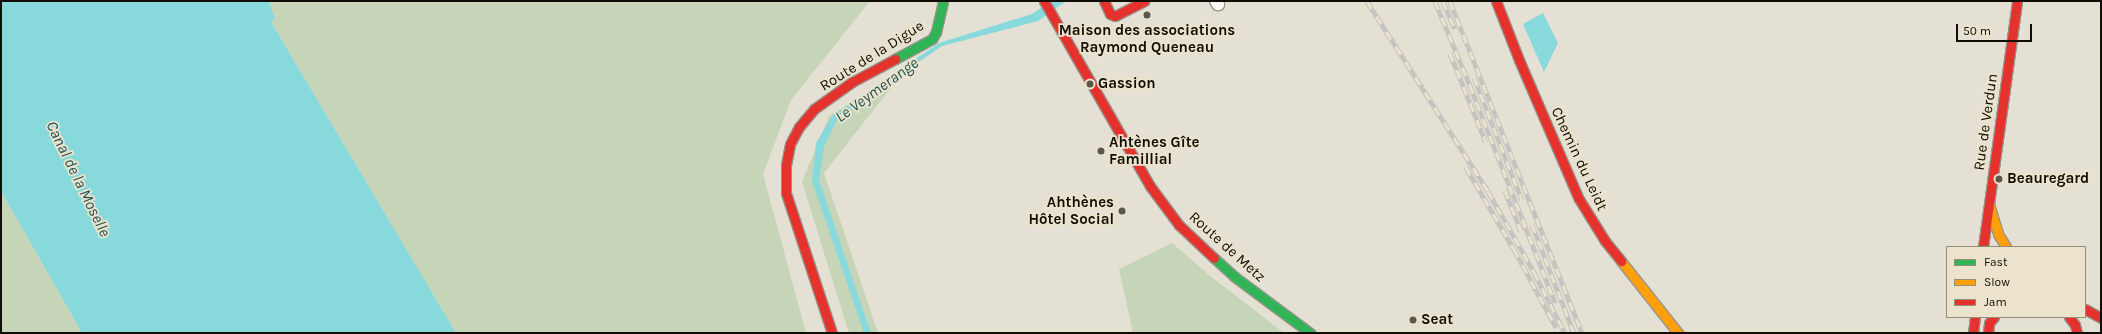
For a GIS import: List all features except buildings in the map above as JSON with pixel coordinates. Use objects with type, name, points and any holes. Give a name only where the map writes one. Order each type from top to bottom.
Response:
[{"type":"main road","name":"Route de la Digue","points":[[832,333],[786,192],[786,165],[790,144],[799,127],[814,109],[852,82],[932,39],[936,32],[943,1]]},
{"type":"main road","points":[[1104,1],[1110,14],[1115,16],[1144,1]]},
{"type":"main road","name":"Chemin du Leidt","points":[[1496,1],[1519,60],[1579,199],[1605,241],[1678,333]]},
{"type":"main road","name":"Rue de Verdun","points":[[1983,246],[2016,1]]},
{"type":"main road","name":"Route de Metz","points":[[1045,2],[1150,186],[1179,225],[1235,277],[1310,333]]},
{"type":"main road","points":[[1989,204],[1998,234],[2005,246]]},
{"type":"main road","points":[[2086,310],[2101,318]]},
{"type":"main road","points":[[1973,333],[1974,318]]},
{"type":"main road","points":[[1988,333],[1989,323],[1993,318]]},
{"type":"main road","points":[[2070,318],[2076,325],[2077,333]]},
{"type":"green space","points":[[269,1],[870,1],[791,100],[763,174],[806,333],[456,333],[271,22],[275,18]]},
{"type":"green space","points":[[893,78],[894,84],[824,173],[878,333],[849,333],[802,182],[829,116]]},
{"type":"green space","points":[[1,191],[82,333],[1,333]]},
{"type":"green space","points":[[1172,243],[1209,275],[1284,333],[1133,333],[1119,269]]},
{"type":"water","name":"Canal de la Moselle","points":[[1,1],[269,1],[275,19],[271,22],[456,333],[82,333],[1,191]]},
{"type":"water","name":"Le Veymerange","points":[[1051,1],[1066,1],[1038,21],[942,46],[838,118],[824,147],[819,180],[871,333],[864,333],[812,181],[816,143],[832,116],[939,43],[1032,14]]},
{"type":"water","points":[[1543,13],[1558,43],[1544,72],[1523,24]]},
{"type":"railway","points":[[1367,1],[1488,191],[1534,272],[1565,333]]},
{"type":"railway","points":[[1435,1],[1470,85],[1556,304]]},
{"type":"railway","points":[[1443,1],[1455,29]]},
{"type":"railway","points":[[1450,1],[1582,333]]},
{"type":"railway","points":[[1450,53],[1486,142]]},
{"type":"railway","points":[[1474,77],[1522,200]]},
{"type":"railway","points":[[1466,167],[1514,249],[1556,327]]},
{"type":"railway","points":[[1505,190],[1521,231]]},
{"type":"railway","points":[[1532,224],[1574,333]]},
{"type":"traffic: fast","points":[[895,59],[932,39],[936,32],[943,1]]},
{"type":"traffic: fast","points":[[1214,258],[1235,277],[1310,333]]},
{"type":"traffic: slow","points":[[1989,204],[1998,234],[2005,246]]},
{"type":"traffic: slow","points":[[1621,261],[1678,333]]},
{"type":"traffic: jam","points":[[1044,1],[1150,186],[1179,225],[1214,258]]},
{"type":"traffic: jam","points":[[1104,1],[1110,14],[1115,16],[1144,1]]},
{"type":"traffic: jam","points":[[1496,1],[1519,60],[1579,199],[1605,241],[1621,261]]},
{"type":"traffic: jam","points":[[1983,246],[2017,1]]},
{"type":"traffic: jam","points":[[832,333],[786,193],[786,165],[790,144],[799,127],[814,109],[852,82],[895,59]]},
{"type":"traffic: jam","points":[[2086,310],[2101,318]]},
{"type":"traffic: jam","points":[[1973,333],[1975,318]]},
{"type":"traffic: jam","points":[[1988,333],[1989,323],[1993,318]]},
{"type":"traffic: jam","points":[[2070,318],[2075,325],[2077,333]]},
{"type":"place","name":"Maison des associations Raymond Queneau","points":[[1147,15]]},
{"type":"place","name":"Gassion","points":[[1090,84]]},
{"type":"place","name":"Ahtènes Gîte Famillial","points":[[1101,151]]},
{"type":"place","name":"Beauregard","points":[[1999,179]]},
{"type":"place","name":"Ahthènes Hôtel Social","points":[[1122,211]]},
{"type":"place","name":"Seat","points":[[1413,320]]}]
